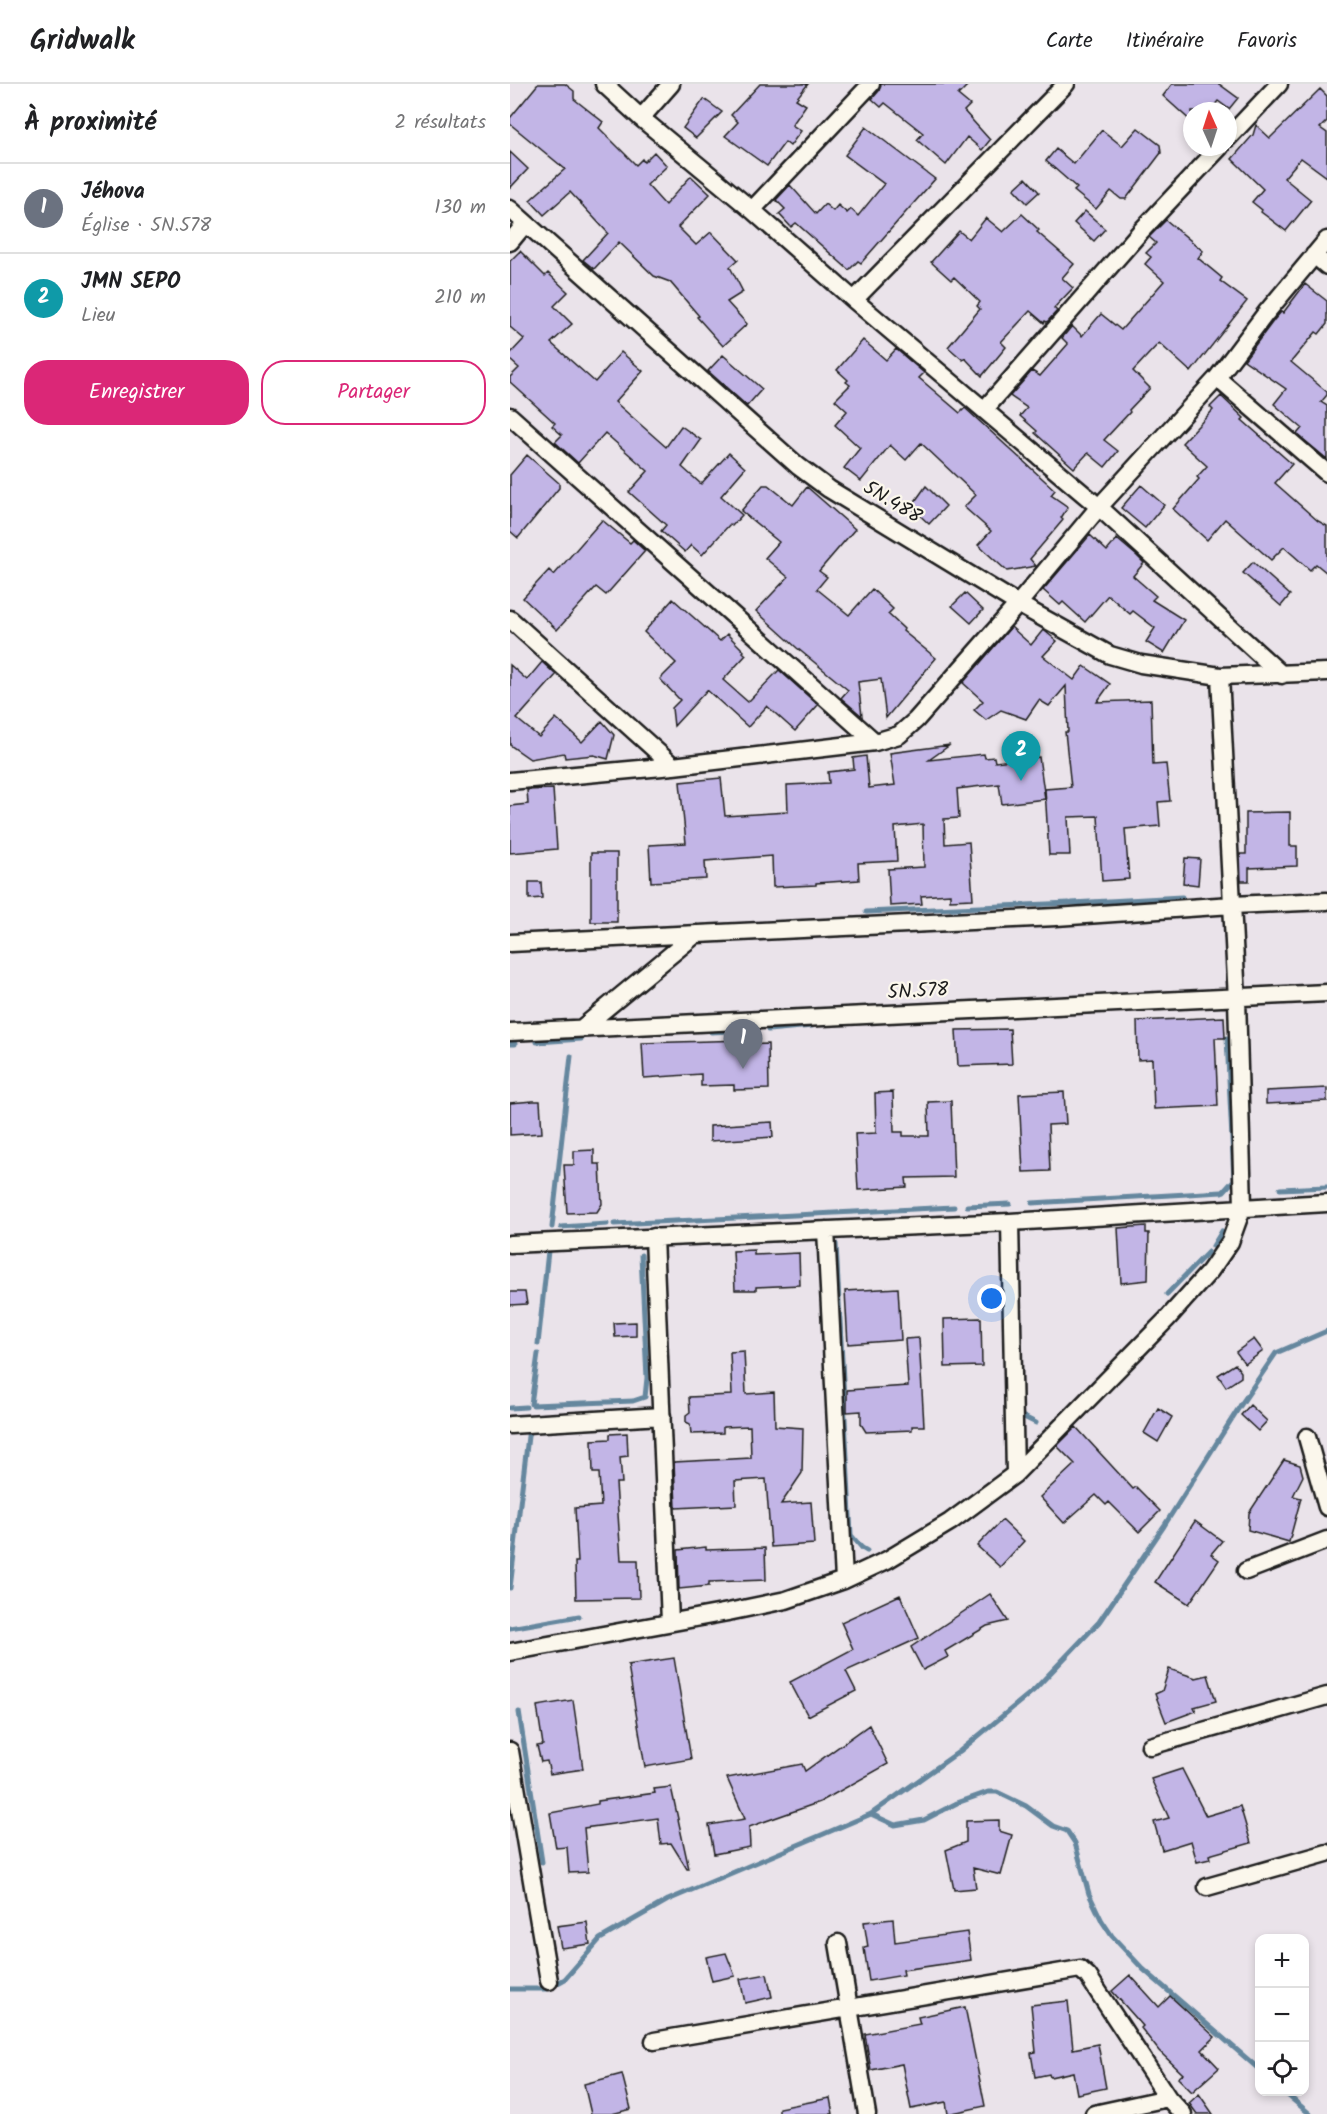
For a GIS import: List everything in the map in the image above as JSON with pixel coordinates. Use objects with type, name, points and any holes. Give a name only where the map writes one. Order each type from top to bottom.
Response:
[{"type":"street","points":[[604,84],[641,118],[1099,507],[1282,675]]},
{"type":"street","points":[[641,118],[671,84]]},
{"type":"street","points":[[752,210],[871,84]]},
{"type":"street","points":[[854,300],[1066,84]]},
{"type":"street","points":[[1237,128],[1279,84]]},
{"type":"street","points":[[984,410],[1141,231],[1212,156]]},
{"type":"street","name":"5N.488","points":[[510,209],[798,466],[829,489],[1018,604],[1110,656],[1141,664],[1220,676],[1327,672]]},
{"type":"street","points":[[510,242],[525,224]]},
{"type":"street","points":[[510,781],[673,766],[875,742],[899,735],[916,720],[1099,507],[1217,378],[1266,313],[1321,261],[1327,240]]},
{"type":"street","points":[[1217,378],[1327,473]]},
{"type":"street","points":[[510,416],[875,742]]},
{"type":"street","points":[[510,619],[673,766]]},
{"type":"street","points":[[510,1652],[786,1600],[844,1580],[887,1560],[950,1522],[1015,1474],[1167,1319],[1210,1271],[1230,1242],[1244,1206],[1237,999],[1220,676]]},
{"type":"street","points":[[510,943],[1056,917],[1327,901]]},
{"type":"street","points":[[582,1029],[696,934]]},
{"type":"street","name":"5N.578","points":[[510,1032],[1327,993]]},
{"type":"street","points":[[510,1244],[1010,1222],[1244,1206],[1327,1203]]},
{"type":"street","points":[[1010,1222],[1015,1474]]},
{"type":"street","points":[[826,1230],[844,1580]]},
{"type":"street","points":[[654,1238],[670,1622]]},
{"type":"street","points":[[510,1425],[662,1416]]},
{"type":"street","points":[[1306,1437],[1327,1507]]},
{"type":"street","points":[[1246,1571],[1327,1540]]},
{"type":"street","points":[[1150,1746],[1327,1696]]},
{"type":"street","points":[[510,1751],[549,1981]]},
{"type":"street","points":[[1207,1887],[1327,1853]]},
{"type":"street","points":[[838,1943],[867,2114]]},
{"type":"street","points":[[654,2041],[1080,1969],[1088,1976],[1168,2098],[1184,2114]]},
{"type":"street","points":[[1094,2114],[1168,2098]]},
{"type":"building","points":[[538,84],[565,84],[574,91],[574,99],[603,122],[599,128],[636,165],[642,159],[644,162],[654,152],[667,166],[647,185],[665,205],[691,176],[710,194],[678,227],[696,245],[711,232],[738,260],[730,267],[743,292],[727,302],[747,324],[723,346],[670,282],[654,276],[619,242],[594,269],[583,260],[608,233],[570,192],[544,215],[530,200],[565,169],[510,124],[510,118]]},
{"type":"building","points":[[760,84],[808,84],[796,99],[806,105],[792,125],[801,131],[790,146],[785,142],[767,166],[725,136],[738,122],[731,115]]},
{"type":"building","points":[[881,84],[969,84],[958,95],[970,105],[964,111],[990,140],[982,150],[967,137],[946,165],[917,140],[923,133],[885,103],[881,107],[872,99],[879,91]]},
{"type":"building","points":[[1172,84],[1219,84],[1238,98],[1235,102],[1183,102],[1183,114],[1163,96]]},
{"type":"building","points":[[1320,89],[1327,96],[1327,121],[1320,128],[1327,133],[1327,177],[1301,158],[1284,178],[1311,200],[1286,231],[1252,202],[1263,189],[1232,159],[1253,135],[1256,125],[1270,138]]},
{"type":"building","points":[[704,99],[722,112],[696,138],[683,128]]},
{"type":"building","points":[[866,127],[935,179],[861,263],[858,261],[849,270],[796,223],[791,227],[779,214],[785,209],[776,200],[790,185],[816,214],[825,204],[833,211],[838,205],[847,213],[851,209],[858,216],[884,184],[845,155]]},
{"type":"building","points":[[1138,128],[1160,145],[1161,153],[1126,199],[1121,199],[1111,191],[1096,209],[1074,191],[1077,188],[1046,161],[1056,149],[1074,164],[1102,130],[1122,146]]},
{"type":"building","points":[[510,152],[528,169],[510,188]]},
{"type":"building","points":[[1026,178],[1039,192],[1027,203],[1014,189]]},
{"type":"building","points":[[1085,211],[1105,229],[1094,241],[1074,223]]},
{"type":"building","points":[[1022,214],[1039,230],[1037,232],[1074,264],[1062,278],[1073,288],[1054,308],[1057,311],[1047,322],[1044,323],[1030,311],[1001,342],[1006,347],[982,376],[965,358],[963,360],[948,347],[980,309],[977,306],[980,302],[954,277],[951,280],[931,262],[959,231],[969,239],[986,218],[1003,232]]},
{"type":"building","points":[[1166,220],[1203,251],[1198,258],[1222,278],[1220,281],[1247,301],[1191,372],[1159,343],[1133,371],[1150,388],[1104,440],[1118,451],[1105,467],[1088,453],[1074,468],[1035,433],[1037,431],[1020,416],[1027,408],[1010,396],[1032,371],[1040,376],[1068,344],[1062,338],[1072,326],[1082,336],[1101,314],[1121,330],[1164,281],[1145,264],[1151,257],[1146,253],[1156,243],[1149,237]]},
{"type":"building","points":[[520,251],[545,276],[548,273],[568,292],[554,306],[572,324],[551,343],[595,382],[621,352],[643,371],[615,402],[666,447],[681,426],[701,440],[682,467],[701,484],[729,453],[745,468],[721,496],[742,515],[732,526],[730,524],[702,555],[691,545],[685,552],[661,531],[666,525],[629,492],[648,471],[605,433],[578,463],[555,442],[562,435],[552,426],[555,423],[510,382],[510,377],[519,368],[510,360],[510,354],[524,339],[510,327],[510,261]]},
{"type":"building","points":[[1305,284],[1327,301],[1327,324],[1319,334],[1316,332],[1291,362],[1327,392],[1321,402],[1327,406],[1327,459],[1297,434],[1302,428],[1274,404],[1286,389],[1244,360]]},
{"type":"building","points":[[863,340],[886,360],[896,349],[924,373],[919,378],[960,413],[965,408],[1055,490],[1051,495],[1068,507],[1061,518],[1063,520],[1030,559],[1036,566],[1007,571],[978,545],[991,531],[964,507],[976,495],[921,443],[906,460],[890,445],[861,481],[844,468],[860,448],[835,425],[847,411],[835,400],[850,385],[837,370]]},
{"type":"building","points":[[723,355],[762,389],[747,406],[708,371]]},
{"type":"building","points":[[1221,396],[1244,418],[1242,420],[1292,464],[1275,483],[1318,521],[1327,526],[1327,573],[1316,564],[1310,570],[1284,547],[1271,560],[1225,519],[1207,540],[1173,509],[1207,466],[1182,443],[1213,410],[1210,407]]},
{"type":"building","points":[[527,455],[559,483],[559,488],[518,538],[510,531],[510,475]]},
{"type":"building","points":[[763,485],[768,485],[793,505],[807,487],[855,529],[819,571],[827,577],[817,589],[849,615],[872,589],[893,609],[888,614],[904,629],[903,631],[936,658],[886,718],[881,679],[858,682],[862,716],[841,698],[848,690],[756,611],[788,577],[765,558],[779,542],[741,511]]},
{"type":"building","points":[[1141,485],[1164,505],[1145,528],[1121,508]]},
{"type":"building","points":[[926,486],[946,506],[929,524],[911,507]]},
{"type":"building","points":[[602,520],[630,543],[633,540],[645,551],[606,595],[596,587],[557,630],[523,598],[549,570],[554,575]]},
{"type":"building","points":[[1090,535],[1107,551],[1117,539],[1137,556],[1144,563],[1133,576],[1156,596],[1152,600],[1184,620],[1164,653],[1146,642],[1155,628],[1133,611],[1130,614],[1108,595],[1085,622],[1063,602],[1060,605],[1043,590]]},
{"type":"building","points":[[1253,562],[1290,595],[1281,606],[1243,573]]},
{"type":"building","points":[[965,593],[983,610],[971,623],[952,606]]},
{"type":"building","points":[[673,599],[720,641],[727,634],[744,651],[746,655],[723,680],[748,702],[779,670],[818,705],[795,731],[767,706],[748,727],[707,690],[674,726],[672,708],[680,700],[660,679],[676,663],[644,632]]},
{"type":"building","points":[[1011,627],[1031,645],[1043,630],[1057,641],[1043,656],[1074,680],[1084,666],[1110,684],[1097,702],[1151,700],[1153,765],[1166,764],[1170,801],[1158,802],[1160,826],[1125,829],[1129,879],[1102,881],[1098,816],[1068,817],[1070,855],[1049,855],[1045,789],[1071,787],[1065,732],[1068,732],[1066,686],[1049,706],[1039,700],[1026,719],[1001,710],[986,720],[974,710],[983,701],[963,683]]},
{"type":"building","points":[[542,662],[556,675],[517,719],[539,737],[556,718],[582,742],[602,721],[614,735],[608,759],[594,755],[565,758],[564,753],[530,759],[510,745],[510,665],[527,680]]},
{"type":"building","points":[[950,745],[929,760],[984,754],[985,758],[994,757],[995,762],[1039,757],[1045,799],[1002,804],[999,784],[957,789],[959,818],[944,819],[945,844],[969,842],[973,899],[950,900],[950,894],[921,896],[922,904],[890,906],[888,869],[924,867],[923,824],[895,827],[897,861],[858,863],[859,880],[773,887],[772,856],[705,861],[706,879],[651,882],[649,845],[686,843],[680,782],[721,778],[725,816],[788,812],[787,785],[829,783],[828,772],[854,769],[853,758],[866,756],[869,788],[895,785],[890,753]]},
{"type":"building","points":[[553,789],[557,849],[510,853],[510,806],[528,804],[527,790]]},
{"type":"building","points":[[1290,812],[1290,846],[1297,846],[1297,866],[1249,868],[1249,881],[1241,881],[1240,854],[1246,854],[1246,813]]},
{"type":"building","points":[[591,853],[617,853],[617,922],[591,922]]},
{"type":"building","points":[[1185,858],[1200,859],[1198,885],[1183,883]]},
{"type":"building","points":[[529,882],[541,882],[542,898],[529,899]]},
{"type":"building","points":[[1224,1017],[1225,1038],[1215,1038],[1218,1106],[1154,1109],[1152,1059],[1138,1060],[1137,1021]]},
{"type":"building","points":[[1010,1029],[1012,1064],[958,1066],[956,1030]]},
{"type":"building","points":[[745,1040],[745,1045],[768,1044],[769,1089],[734,1090],[734,1085],[701,1086],[701,1074],[644,1078],[642,1043]]},
{"type":"building","points":[[1327,1088],[1327,1101],[1266,1104],[1266,1091]]},
{"type":"building","points":[[893,1092],[894,1132],[903,1132],[903,1136],[929,1136],[928,1102],[951,1101],[954,1177],[906,1178],[907,1187],[858,1190],[855,1134],[876,1133],[875,1093]]},
{"type":"building","points":[[1064,1092],[1066,1124],[1048,1125],[1050,1171],[1023,1172],[1019,1094]]},
{"type":"building","points":[[540,1101],[542,1133],[510,1135],[510,1103]]},
{"type":"building","points":[[772,1122],[773,1137],[710,1141],[710,1126]]},
{"type":"building","points":[[594,1150],[594,1164],[600,1164],[602,1204],[597,1212],[567,1213],[564,1165],[574,1165],[574,1151]]},
{"type":"building","points":[[1146,1226],[1146,1233],[1149,1233],[1148,1280],[1121,1283],[1118,1228]]},
{"type":"building","points":[[754,1250],[754,1255],[799,1253],[800,1285],[735,1290],[733,1251]]},
{"type":"building","points":[[898,1288],[901,1340],[848,1344],[845,1291]]},
{"type":"building","points":[[510,1292],[525,1292],[527,1304],[510,1305]]},
{"type":"building","points":[[981,1318],[982,1366],[945,1367],[944,1319]]},
{"type":"building","points":[[636,1322],[636,1336],[615,1337],[614,1323]]},
{"type":"building","points":[[919,1338],[924,1426],[912,1426],[912,1430],[866,1432],[861,1424],[861,1411],[847,1412],[847,1390],[908,1386],[905,1339]]},
{"type":"building","points":[[1254,1339],[1263,1351],[1245,1364],[1236,1352]]},
{"type":"building","points":[[744,1351],[746,1394],[774,1392],[775,1426],[803,1428],[802,1473],[781,1504],[811,1502],[814,1544],[771,1547],[766,1479],[735,1481],[736,1505],[676,1508],[674,1462],[751,1458],[750,1426],[723,1427],[723,1433],[691,1434],[690,1424],[686,1422],[686,1415],[690,1412],[689,1397],[732,1395],[730,1352]]},
{"type":"building","points":[[1235,1364],[1241,1372],[1241,1377],[1226,1387],[1218,1375]]},
{"type":"building","points":[[1250,1405],[1267,1421],[1258,1431],[1241,1415]]},
{"type":"building","points":[[1158,1408],[1172,1417],[1158,1442],[1144,1433]]},
{"type":"building","points":[[1076,1427],[1133,1489],[1136,1487],[1160,1511],[1139,1532],[1109,1502],[1106,1505],[1096,1495],[1064,1523],[1040,1497],[1075,1464],[1057,1446]]},
{"type":"building","points":[[627,1433],[628,1456],[620,1457],[622,1483],[616,1483],[621,1560],[638,1560],[639,1598],[576,1599],[575,1562],[578,1562],[575,1508],[601,1506],[599,1473],[593,1473],[592,1440],[610,1439],[610,1434]]},
{"type":"building","points":[[1284,1460],[1300,1465],[1303,1476],[1293,1496],[1301,1498],[1289,1542],[1248,1530],[1249,1513]]},
{"type":"building","points":[[1002,1520],[1024,1541],[1000,1567],[977,1546]]},
{"type":"building","points":[[1195,1521],[1222,1541],[1211,1554],[1219,1560],[1189,1604],[1155,1582]]},
{"type":"building","points":[[706,1547],[706,1550],[765,1548],[766,1580],[709,1582],[709,1586],[679,1589],[678,1550]]},
{"type":"building","points":[[990,1594],[1008,1621],[987,1626],[945,1651],[948,1657],[923,1670],[911,1647]]},
{"type":"building","points":[[900,1595],[919,1638],[846,1671],[856,1691],[808,1716],[790,1682],[853,1649],[841,1622]]},
{"type":"building","points":[[674,1658],[691,1759],[645,1767],[628,1665]]},
{"type":"building","points":[[1169,1669],[1196,1678],[1208,1675],[1216,1701],[1194,1707],[1196,1711],[1166,1722],[1155,1694],[1162,1691]]},
{"type":"building","points":[[573,1700],[583,1769],[550,1774],[547,1761],[541,1762],[537,1746],[543,1745],[537,1706]]},
{"type":"building","points":[[869,1725],[888,1764],[820,1802],[749,1827],[750,1847],[714,1854],[709,1825],[745,1819],[727,1778],[802,1764],[805,1771]]},
{"type":"building","points":[[1182,1769],[1206,1816],[1240,1806],[1251,1843],[1209,1855],[1210,1859],[1197,1862],[1191,1841],[1162,1850],[1154,1822],[1169,1818],[1151,1779]]},
{"type":"building","points":[[671,1787],[689,1869],[671,1843],[661,1844],[658,1818],[584,1828],[588,1872],[569,1873],[567,1847],[556,1848],[550,1813],[598,1804],[598,1801],[655,1793],[654,1789]]},
{"type":"building","points":[[999,1820],[999,1831],[1012,1835],[1001,1875],[973,1868],[976,1888],[954,1890],[946,1850],[966,1842],[966,1821]]},
{"type":"building","points":[[893,1919],[895,1942],[967,1932],[971,1960],[903,1970],[904,1975],[869,1981],[864,1948],[868,1947],[864,1922]]},
{"type":"building","points":[[587,1922],[590,1944],[561,1948],[557,1926]]},
{"type":"building","points":[[726,1953],[735,1976],[712,1981],[706,1957]]},
{"type":"building","points":[[767,1974],[772,1997],[745,2003],[740,1979]]},
{"type":"building","points":[[1130,1975],[1159,2007],[1170,1996],[1215,2037],[1202,2050],[1219,2068],[1192,2092],[1178,2078],[1183,2074],[1159,2051],[1141,2028],[1143,2026],[1112,1991]]},
{"type":"building","points":[[1068,2001],[1073,2049],[1098,2044],[1106,2088],[1077,2094],[1073,2072],[1050,2077],[1049,2074],[1035,2077],[1031,2053],[1036,2052],[1031,2005]]},
{"type":"building","points":[[965,2007],[985,2106],[948,2114],[946,2102],[911,2109],[902,2064],[871,2070],[865,2034],[920,2024],[918,2017]]},
{"type":"building","points":[[622,2074],[631,2109],[612,2114],[591,2114],[584,2084]]},
{"type":"building","points":[[1199,2094],[1213,2114],[1197,2114],[1189,2103]]},
{"type":"building","points":[[830,2098],[833,2114],[779,2114],[779,2108]]},
{"type":"waterway","points":[[1072,903],[1182,897]]},
{"type":"waterway","points":[[866,912],[1069,903]]},
{"type":"waterway","points":[[768,1030],[812,1026]]},
{"type":"waterway","points":[[711,1032],[752,1030]]},
{"type":"waterway","points":[[1224,1191],[1234,1180],[1227,1038]]},
{"type":"waterway","points":[[537,1042],[581,1039]]},
{"type":"waterway","points":[[510,1044],[515,1044]]},
{"type":"waterway","points":[[552,1227],[571,1056]]},
{"type":"waterway","points":[[1280,1189],[1327,1187]]},
{"type":"waterway","points":[[1032,1203],[1222,1192]]},
{"type":"waterway","points":[[967,1206],[1010,1204]]},
{"type":"waterway","points":[[614,1224],[954,1207]]},
{"type":"waterway","points":[[561,1227],[607,1224]]},
{"type":"waterway","points":[[1213,1246],[1222,1231]]},
{"type":"waterway","points":[[836,1244],[851,1535],[867,1551]]},
{"type":"waterway","points":[[538,1344],[548,1251]]},
{"type":"waterway","points":[[1167,1294],[1208,1252]]},
{"type":"waterway","points":[[533,1405],[633,1401],[645,1397],[647,1378],[641,1255]]},
{"type":"waterway","points":[[510,1989],[547,1989],[565,1979],[600,1939],[668,1900],[871,1814],[960,1751],[1034,1690],[1099,1622],[1276,1353],[1327,1331]]},
{"type":"waterway","points":[[531,1404],[538,1354]]},
{"type":"waterway","points":[[510,1408],[526,1407]]},
{"type":"waterway","points":[[1021,1409],[1022,1416],[1036,1423]]},
{"type":"waterway","points":[[510,1588],[529,1428]]},
{"type":"waterway","points":[[510,1628],[579,1616]]},
{"type":"waterway","points":[[519,1712],[542,1862]]},
{"type":"waterway","points":[[871,1814],[895,1825],[924,1820],[957,1803],[988,1792],[997,1792],[1026,1806],[1053,1826],[1067,1831],[1075,1843],[1089,1894],[1112,1936],[1143,1969],[1255,2066]]},
{"type":"waterway","points":[[1289,2096],[1310,2114]]},
{"type":"place","name":"JMN SEPO","points":[[1021,781]]},
{"type":"place","name":"Jéhova","points":[[743,1069]]}]
